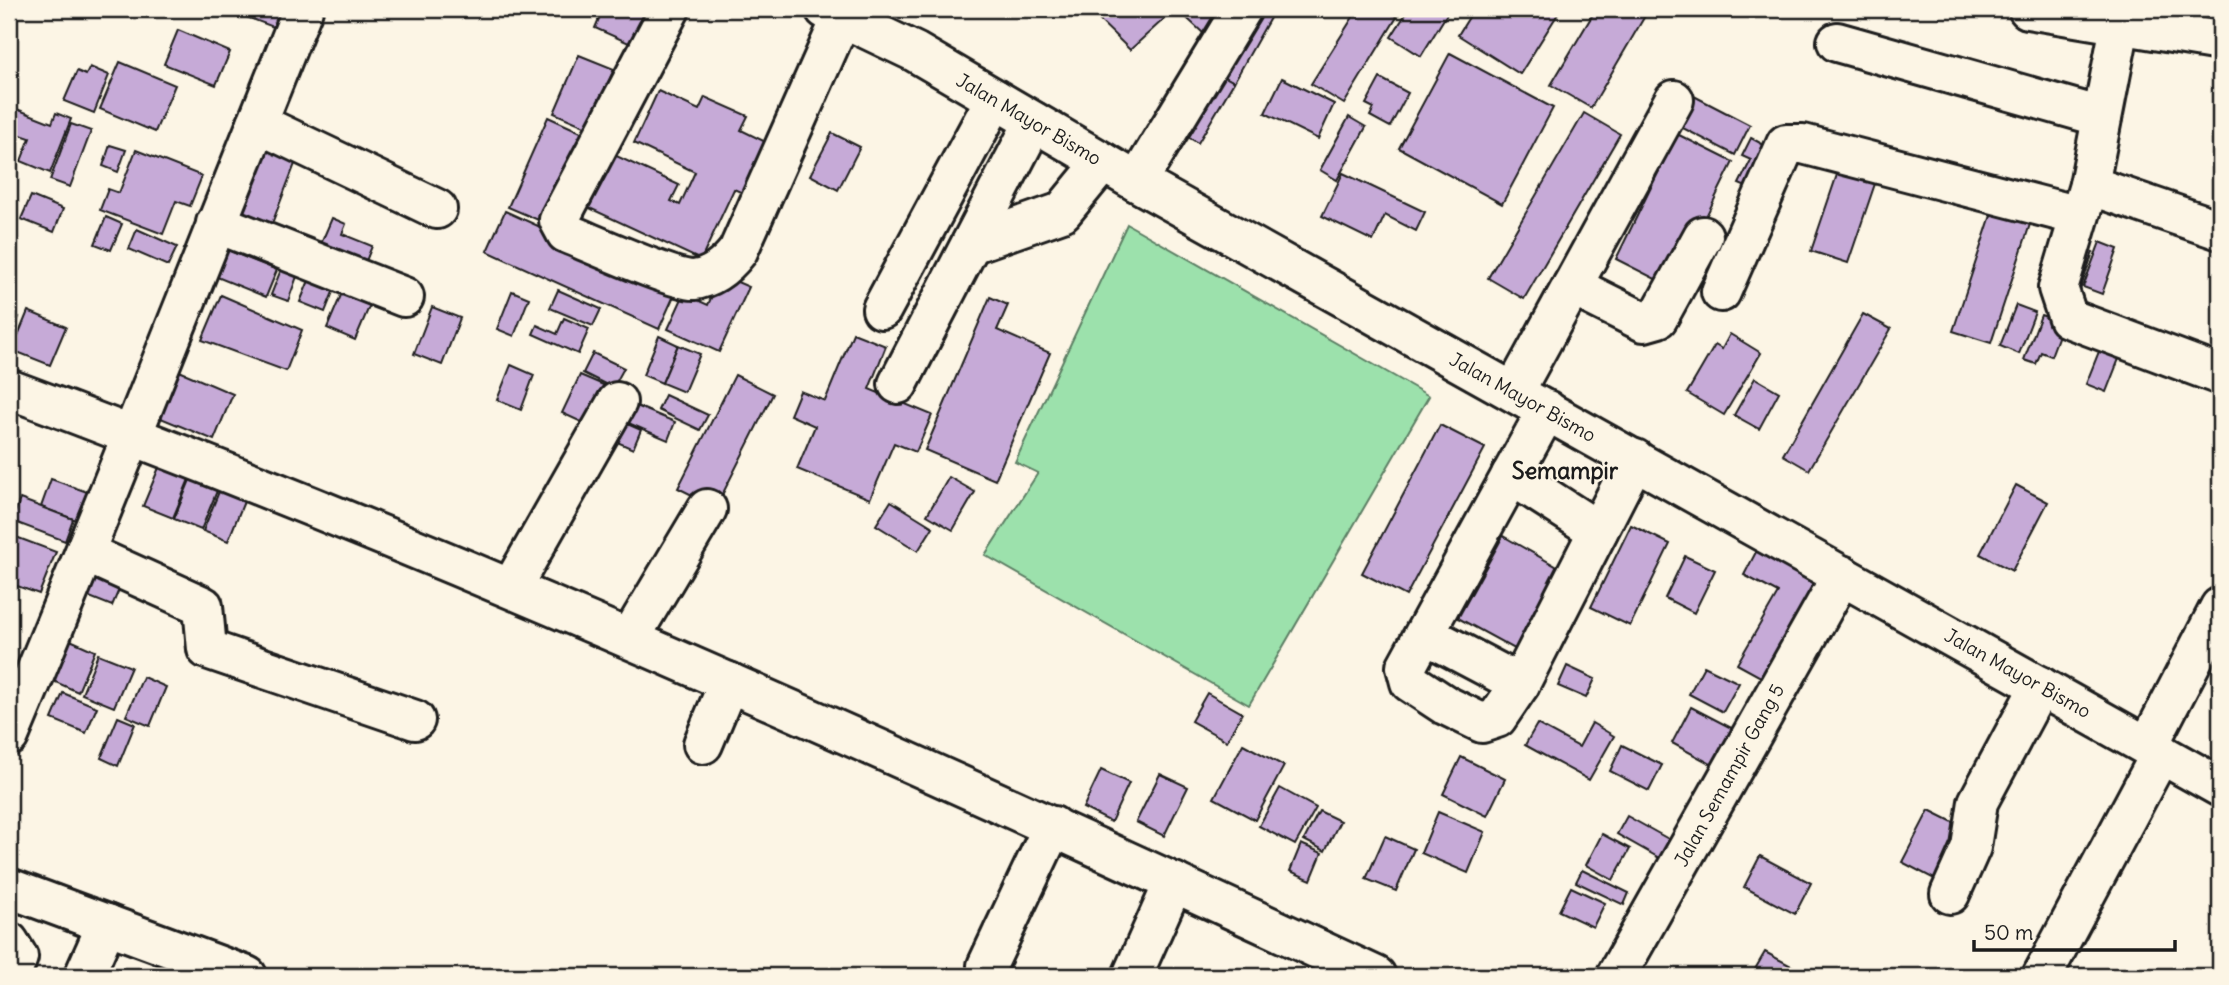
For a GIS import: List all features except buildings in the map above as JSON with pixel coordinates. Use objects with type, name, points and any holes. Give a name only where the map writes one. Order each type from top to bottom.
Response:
[{"type":"street","points":[[9,736],[86,553],[130,434],[303,9]]},
{"type":"street","points":[[670,9],[559,220],[566,233],[683,279],[707,276],[727,265],[738,251],[833,13]]},
{"type":"street","points":[[1137,182],[1242,9]]},
{"type":"street","points":[[2028,9],[2220,41]]},
{"type":"street","name":"Jalan Mayor Bismo","points":[[833,13],[915,52],[1137,182],[2220,787]]},
{"type":"street","points":[[2120,26],[2084,200],[2058,288],[2068,318],[2220,374]]},
{"type":"street","points":[[1838,42],[2102,117]]},
{"type":"street","points":[[882,309],[995,99]]},
{"type":"street","points":[[1514,392],[1674,100]]},
{"type":"street","points":[[898,384],[1034,122]]},
{"type":"street","points":[[257,123],[436,209]]},
{"type":"street","points":[[1721,292],[1786,144],[1803,144],[2220,230]]},
{"type":"street","points":[[971,244],[1062,212],[1103,162]]},
{"type":"street","points":[[216,223],[404,297]]},
{"type":"street","points":[[1572,286],[1644,322],[1651,322],[1658,318],[1703,236]]},
{"type":"street","points":[[9,390],[130,434],[630,638],[1053,826],[1376,976]]},
{"type":"street","points":[[511,588],[617,402]]},
{"type":"street","points":[[1547,410],[1406,667],[1410,682],[1445,705],[1482,723],[1497,718],[1520,684],[1635,459]]},
{"type":"street","points":[[1511,475],[1598,531]]},
{"type":"street","points":[[630,638],[707,509]]},
{"type":"street","points":[[86,553],[203,606],[208,649],[415,720]]},
{"type":"street","name":"Jalan Semampir Gang 5","points":[[1615,976],[1842,575]]},
{"type":"street","points":[[2042,976],[2154,750],[2220,607]]},
{"type":"street","points":[[1425,634],[1520,684]]},
{"type":"street","points":[[703,744],[729,682]]},
{"type":"street","points":[[1950,894],[1971,847],[1978,802],[2040,686]]},
{"type":"street","points":[[987,966],[1053,826]]},
{"type":"street","points":[[1132,976],[1174,882]]},
{"type":"street","points":[[9,888],[228,973]]},
{"type":"street","points":[[84,976],[107,924]]},
{"type":"street","points":[[9,942],[18,957],[11,976]]},
{"type":"green space","points":[[1127,224],[1429,396],[1249,705],[985,555],[1038,473],[1015,462]]},
{"type":"district","name":"Semampir","points":[[1565,470]]}]
